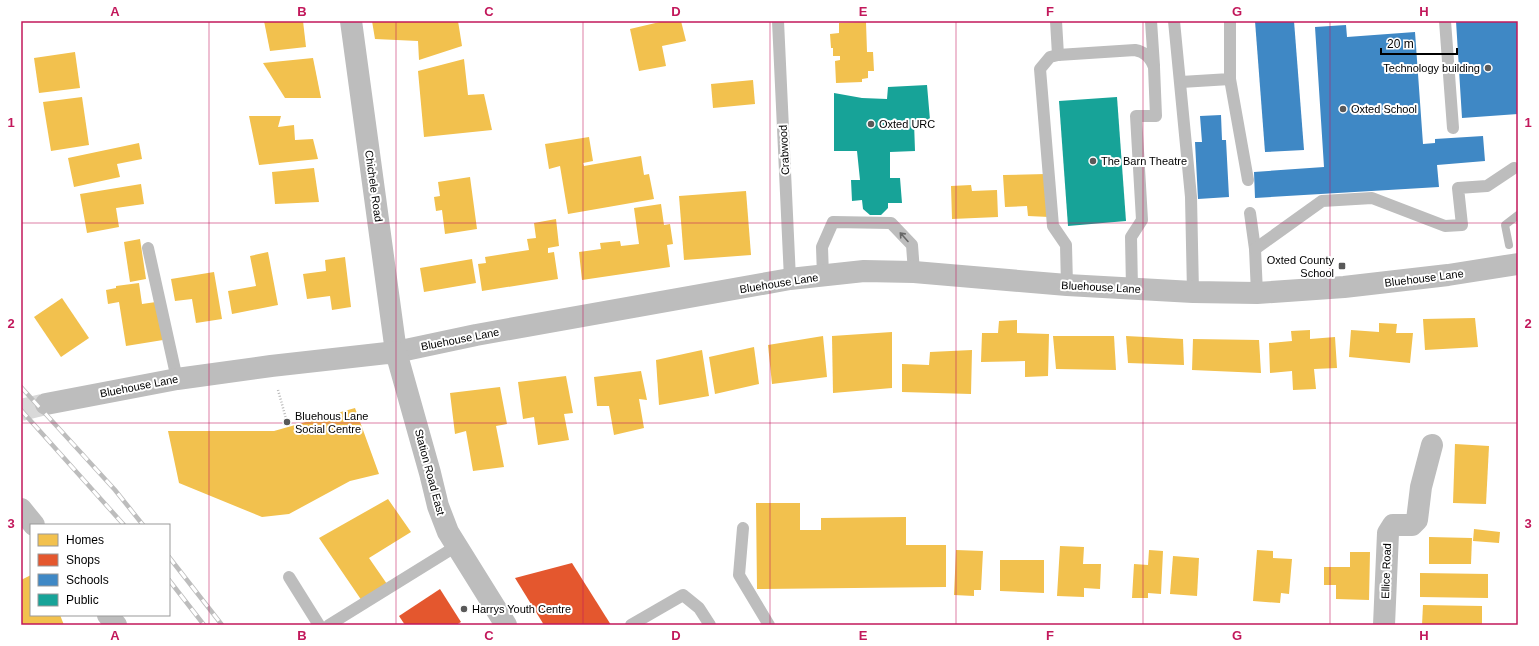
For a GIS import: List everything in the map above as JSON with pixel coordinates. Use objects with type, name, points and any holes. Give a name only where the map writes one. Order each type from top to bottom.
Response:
[{"type":"street","name":"Chichele Road","points":[[351,21],[396,352]]},
{"type":"street","name":"Bluehouse Lane","points":[[46,404],[177,379],[271,366],[396,352],[476,335],[790,279],[864,271],[914,272],[1067,285],[1193,292],[1257,293],[1374,284],[1448,275],[1518,264]]},
{"type":"street","name":"Station Road East","points":[[396,352],[438,506],[456,547],[506,625]]},
{"type":"street","name":"Ellice Road","points":[[1384,625],[1388,533],[1393,525],[1412,525],[1417,520],[1421,487],[1432,444]]},
{"type":"street","points":[[21,509],[33,524]]},
{"type":"street","points":[[109,616],[116,625]]},
{"type":"lane","name":"Crabwood","points":[[778,21],[790,279]]},
{"type":"lane","points":[[1056,21],[1058,55]]},
{"type":"lane","points":[[1132,288],[1131,237],[1142,220],[1136,116],[1156,116],[1151,21]]},
{"type":"lane","points":[[1174,21],[1191,197],[1193,292]]},
{"type":"lane","points":[[1230,21],[1230,79],[1248,180]]},
{"type":"lane","points":[[1445,21],[1453,128]]},
{"type":"lane","points":[[1067,285],[1066,245],[1053,226],[1040,69],[1050,57],[1058,55],[1135,50],[1142,51],[1151,60],[1154,67]]},
{"type":"lane","points":[[1181,82],[1230,79]]},
{"type":"lane","points":[[1255,249],[1322,201],[1372,198],[1445,226],[1462,225],[1458,188],[1487,186],[1514,168]]},
{"type":"lane","points":[[1250,213],[1255,249],[1257,293]]},
{"type":"lane","points":[[823,276],[822,247],[833,222],[891,223],[912,245],[914,272]]},
{"type":"lane","points":[[148,248],[177,379]]},
{"type":"lane","points":[[743,528],[739,575],[769,625]]},
{"type":"lane","points":[[329,625],[456,547]]},
{"type":"lane","points":[[289,577],[319,625]]},
{"type":"lane","points":[[631,625],[683,595],[699,608],[710,625]]},
{"type":"path","points":[[271,366],[287,422]]},
{"type":"building: Homes","points":[[264,21],[303,21],[306,47],[270,51]]},
{"type":"building: Homes","points":[[372,21],[458,21],[462,46],[419,60],[418,41],[375,39]]},
{"type":"building: Homes","points":[[664,21],[681,21],[686,41],[662,46],[666,66],[639,71],[630,29]]},
{"type":"building: Homes","points":[[866,22],[867,52],[873,52],[874,71],[868,71],[868,78],[862,79],[862,82],[836,83],[835,61],[840,60],[840,56],[833,56],[830,34],[839,33],[839,23]]},
{"type":"building: Homes","points":[[75,52],[80,88],[39,93],[34,58]]},
{"type":"building: Homes","points":[[313,58],[321,98],[285,98],[263,63]]},
{"type":"building: Homes","points":[[464,59],[468,95],[484,94],[492,130],[424,137],[418,71]]},
{"type":"building: Homes","points":[[753,80],[755,104],[713,108],[711,84]]},
{"type":"building: Homes","points":[[82,97],[89,145],[51,151],[43,102]]},
{"type":"building: Homes","points":[[249,116],[281,116],[278,127],[294,125],[295,140],[313,139],[318,159],[259,165]]},
{"type":"building: Homes","points":[[589,137],[593,161],[583,163],[584,166],[641,156],[644,175],[649,174],[654,199],[568,214],[560,166],[549,169],[545,144]]},
{"type":"building: Homes","points":[[139,143],[142,159],[117,164],[120,177],[74,187],[68,158]]},
{"type":"building: Homes","points":[[314,168],[319,202],[275,204],[272,172]]},
{"type":"building: Homes","points":[[1046,174],[1049,217],[1028,216],[1027,206],[1005,207],[1003,175]]},
{"type":"building: Homes","points":[[470,177],[477,229],[445,234],[442,210],[436,211],[434,197],[440,196],[438,182]]},
{"type":"building: Homes","points":[[141,184],[144,204],[116,208],[119,227],[87,233],[80,194]]},
{"type":"building: Homes","points":[[971,185],[972,191],[997,190],[998,217],[952,219],[951,186]]},
{"type":"building: Homes","points":[[746,191],[751,255],[684,260],[679,196]]},
{"type":"building: Homes","points":[[661,204],[664,225],[670,224],[673,244],[667,245],[670,267],[582,280],[579,252],[601,249],[600,243],[620,241],[621,246],[639,244],[634,208]]},
{"type":"building: Homes","points":[[556,219],[559,246],[548,248],[548,253],[554,252],[558,279],[482,291],[478,264],[486,263],[485,257],[529,250],[527,239],[536,238],[534,223]]},
{"type":"building: Homes","points":[[140,239],[146,279],[130,282],[124,242]]},
{"type":"building: Homes","points":[[268,252],[278,305],[232,314],[228,291],[256,286],[250,256]]},
{"type":"building: Homes","points":[[345,257],[351,307],[332,310],[330,296],[307,299],[303,274],[326,271],[325,260]]},
{"type":"building: Homes","points":[[472,259],[476,283],[424,292],[420,268]]},
{"type":"building: Homes","points":[[214,272],[222,319],[196,323],[192,299],[175,301],[171,279]]},
{"type":"building: Homes","points":[[139,283],[142,304],[156,302],[163,340],[126,346],[119,302],[108,304],[106,290],[116,288],[116,286]]},
{"type":"building: Homes","points":[[62,298],[89,338],[61,357],[34,317]]},
{"type":"building: Homes","points":[[1475,318],[1478,347],[1425,350],[1423,319]]},
{"type":"building: Homes","points":[[1017,320],[1017,333],[1049,334],[1048,376],[1025,377],[1025,361],[981,362],[982,333],[998,333],[999,321]]},
{"type":"building: Homes","points":[[1379,323],[1397,324],[1396,333],[1413,333],[1410,363],[1349,357],[1351,330],[1379,332]]},
{"type":"building: Homes","points":[[1310,330],[1310,339],[1335,337],[1337,368],[1314,369],[1316,389],[1293,390],[1292,371],[1270,373],[1269,343],[1292,341],[1291,331]]},
{"type":"building: Homes","points":[[892,332],[892,388],[833,393],[832,336]]},
{"type":"building: Homes","points":[[823,336],[827,377],[772,384],[768,345]]},
{"type":"building: Homes","points":[[1053,336],[1114,336],[1116,370],[1056,369]]},
{"type":"building: Homes","points":[[1126,336],[1183,339],[1184,365],[1128,363]]},
{"type":"building: Homes","points":[[1193,339],[1259,340],[1261,373],[1192,370]]},
{"type":"building: Homes","points":[[754,347],[759,384],[715,394],[709,357]]},
{"type":"building: Homes","points":[[702,350],[709,396],[659,405],[656,360]]},
{"type":"building: Homes","points":[[972,350],[971,394],[902,392],[902,364],[929,365],[930,352]]},
{"type":"building: Homes","points":[[641,371],[647,400],[639,399],[644,428],[614,435],[609,406],[597,406],[594,377]]},
{"type":"building: Homes","points":[[566,376],[573,413],[564,414],[569,440],[538,445],[534,417],[523,419],[518,382]]},
{"type":"building: Homes","points":[[500,387],[507,424],[496,426],[504,467],[473,471],[466,431],[455,434],[450,393]]},
{"type":"building: Homes","points":[[355,408],[379,474],[350,481],[289,514],[262,517],[179,483],[168,431],[274,431]]},
{"type":"building: Homes","points":[[1455,444],[1489,446],[1486,504],[1453,503]]},
{"type":"building: Homes","points":[[388,499],[411,532],[369,558],[387,584],[362,601],[319,538]]},
{"type":"building: Homes","points":[[756,503],[800,503],[800,530],[821,530],[821,518],[906,517],[906,545],[946,545],[946,587],[757,589]]},
{"type":"building: Homes","points":[[1474,529],[1500,532],[1499,543],[1473,541]]},
{"type":"building: Homes","points":[[1429,537],[1472,538],[1471,564],[1429,564]]},
{"type":"building: Homes","points":[[1060,546],[1084,547],[1083,564],[1101,564],[1100,589],[1084,588],[1084,597],[1057,596]]},
{"type":"building: Homes","points":[[956,550],[983,551],[981,590],[974,590],[974,596],[954,595]]},
{"type":"building: Homes","points":[[1149,550],[1163,551],[1161,594],[1148,593],[1148,598],[1132,598],[1134,564],[1148,565]]},
{"type":"building: Homes","points":[[1257,550],[1273,551],[1273,558],[1292,559],[1289,594],[1281,593],[1280,603],[1253,601]]},
{"type":"building: Homes","points":[[1350,552],[1370,552],[1369,600],[1336,599],[1336,585],[1324,585],[1324,567],[1350,567]]},
{"type":"building: Homes","points":[[1173,556],[1199,558],[1197,596],[1170,594]]},
{"type":"building: Homes","points":[[1000,560],[1044,560],[1044,593],[1000,591]]},
{"type":"building: Homes","points":[[1420,573],[1488,574],[1488,598],[1420,597]]},
{"type":"building: Homes","points":[[30,576],[30,616],[60,616],[64,625],[21,625],[21,580]]},
{"type":"building: Homes","points":[[1423,605],[1482,606],[1482,625],[1422,625]]},
{"type":"building: Shops","points":[[572,563],[611,625],[544,625],[515,578]]},
{"type":"building: Shops","points":[[440,589],[461,622],[456,625],[405,625],[399,616]]},
{"type":"building: Schools","points":[[1255,21],[1294,21],[1304,150],[1265,152]]},
{"type":"building: Schools","name":"Technology building","points":[[1456,21],[1518,21],[1518,114],[1462,118]]},
{"type":"building: Schools","points":[[1346,25],[1347,37],[1415,32],[1423,144],[1435,143],[1435,139],[1483,136],[1485,161],[1437,165],[1439,187],[1255,198],[1254,172],[1324,167],[1315,27]]},
{"type":"building: Schools","points":[[1221,115],[1222,140],[1226,140],[1229,197],[1198,199],[1195,142],[1202,142],[1200,116]]},
{"type":"building: Public","points":[[927,85],[930,120],[914,122],[915,151],[890,152],[890,178],[900,178],[902,203],[888,203],[888,208],[881,215],[870,215],[863,209],[862,200],[852,201],[851,180],[860,180],[857,151],[834,151],[834,93],[862,98],[887,99],[888,87]]},
{"type":"building: Public","name":"The Barn Theatre","points":[[1117,97],[1126,221],[1068,226],[1059,101]]},
{"type":"waterway","points":[[1509,245],[1505,225],[1518,215]]},
{"type":"tunnel","points":[[21,410],[46,404]]},
{"type":"railway","points":[[21,387],[115,490],[142,524]]},
{"type":"railway","points":[[21,410],[123,524]]},
{"type":"railway","points":[[170,558],[222,625]]},
{"type":"railway","points":[[170,581],[204,625]]},
{"type":"place","name":"Technology building","points":[[1488,68]]},
{"type":"place","name":"Oxted School","points":[[1343,109]]},
{"type":"place","name":"Oxted URC","points":[[871,124]]},
{"type":"place","name":"The Barn Theatre","points":[[1093,161]]},
{"type":"place","name":"Oxted County School","points":[[1342,266]]},
{"type":"place","name":"Bluehous Lane Social Centre","points":[[287,422]]},
{"type":"place","name":"Harrys Youth Centre","points":[[464,609]]}]
